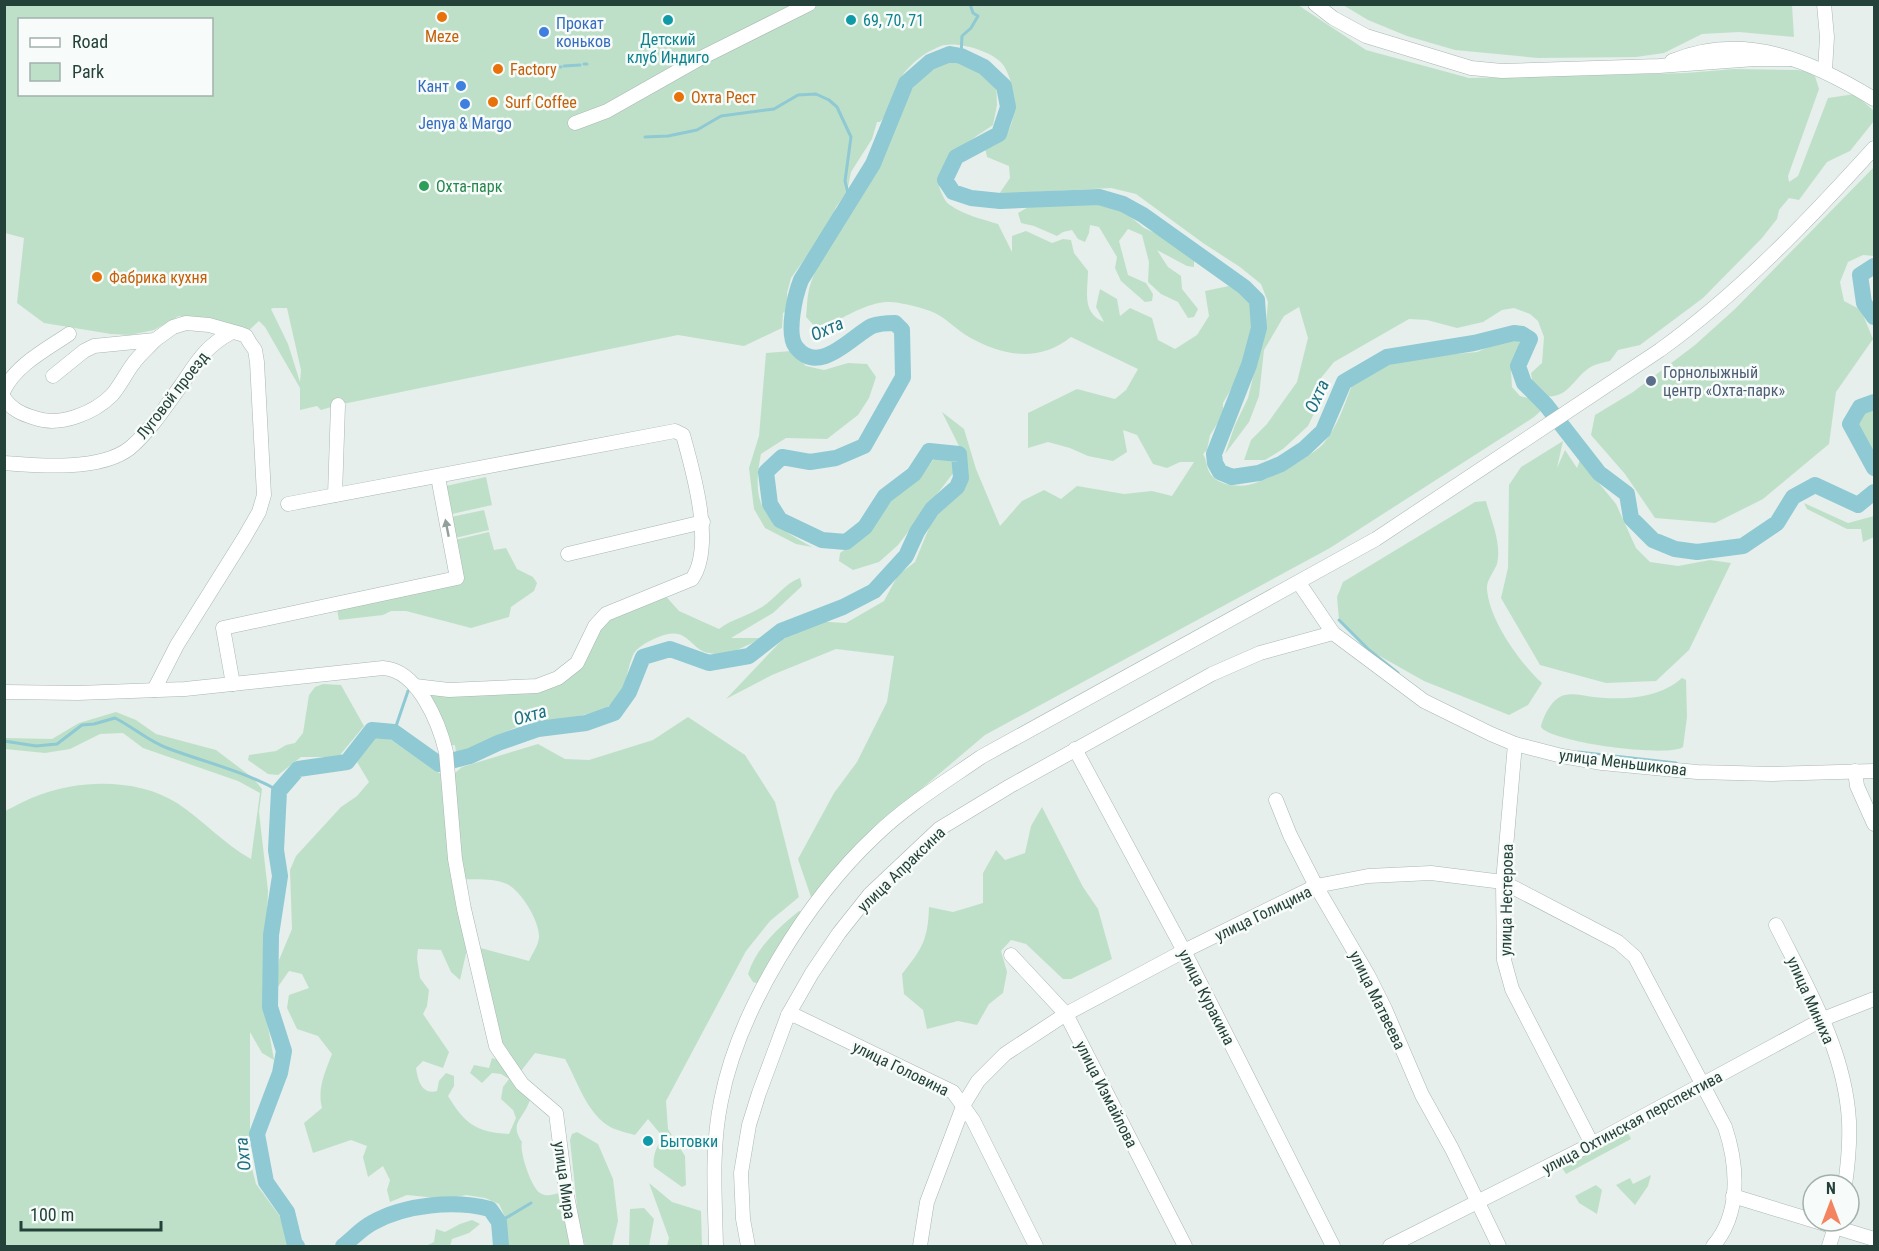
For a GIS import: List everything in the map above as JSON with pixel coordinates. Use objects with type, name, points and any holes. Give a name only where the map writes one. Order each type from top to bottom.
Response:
[{"type":"street","points":[[575,123],[607,111],[699,58],[809,4]]},
{"type":"street","points":[[1315,4],[1332,18],[1366,36],[1471,68],[1502,71],[1659,66],[1689,54],[1739,48],[1759,50],[1809,63],[1875,99]]},
{"type":"street","points":[[1824,4],[1827,38],[1825,70]]},
{"type":"street","points":[[716,1246],[714,1148],[721,1099],[736,1047],[758,996],[792,936],[839,875],[874,836],[915,802],[981,757],[1376,539],[1660,350],[1700,321],[1746,280],[1875,148]]},
{"type":"street","points":[[4,398],[9,406],[18,412],[41,421],[65,421],[91,410],[112,395],[134,362],[155,340],[172,327],[186,322],[209,325],[246,336],[255,350],[264,495],[259,512],[177,645],[154,690]]},
{"type":"street","name":"Луговой проезд","points":[[4,463],[43,465],[94,463],[111,459],[128,449],[149,429],[207,348],[232,332]]},
{"type":"street","points":[[4,390],[13,377],[30,361],[69,334]]},
{"type":"street","points":[[53,376],[93,346],[155,340]]},
{"type":"street","points":[[335,495],[338,405]]},
{"type":"street","points":[[4,692],[154,690],[383,668],[393,668],[415,686],[449,690],[537,686],[558,678],[577,663],[595,626],[606,614],[692,579],[698,570],[703,522],[683,435],[675,431],[288,504]]},
{"type":"street","points":[[233,684],[223,628],[457,578],[438,477]]},
{"type":"street","points":[[568,554],[703,522]]},
{"type":"street","name":"улица Меньшикова","points":[[1299,583],[1333,633],[1424,701],[1515,744],[1602,763],[1685,771],[1772,774],[1875,771]]},
{"type":"street","name":"улица Апраксина","points":[[748,1246],[743,1219],[741,1173],[749,1125],[788,1015],[812,973],[839,933],[870,894],[939,829],[1075,749],[1212,674],[1260,653],[1333,633]]},
{"type":"street","name":"улица Мира","points":[[415,686],[438,724],[446,752],[455,859],[464,909],[496,1046],[522,1083],[555,1113],[566,1191],[577,1246]]},
{"type":"street","name":"улица Нестерова","points":[[1515,744],[1503,882],[1504,960],[1512,989],[1592,1144]]},
{"type":"street","name":"улица Куракина","points":[[1075,749],[1184,951],[1333,1246]]},
{"type":"street","points":[[1855,771],[1857,786],[1875,824]]},
{"type":"street","name":"улица Матвеева","points":[[1276,800],[1290,835],[1316,886],[1381,1000],[1422,1095],[1499,1246]]},
{"type":"street","name":"улица Голицина","points":[[920,1246],[927,1202],[964,1104],[978,1081],[1005,1054],[1066,1014],[1184,951],[1316,886],[1368,876],[1431,873],[1503,882],[1618,942],[1635,957],[1725,1127],[1732,1149],[1735,1168],[1731,1214],[1721,1238],[1713,1246]]},
{"type":"street","name":"улица Миниха","points":[[1776,925],[1823,1019],[1844,1086],[1849,1120],[1846,1173]]},
{"type":"street","name":"улица Измайлова","points":[[1011,955],[1066,1014],[1185,1246]]},
{"type":"street","name":"улица Охтинская перспектива","points":[[1390,1246],[1592,1144],[1823,1019],[1875,999]]},
{"type":"street","name":"улица Головина","points":[[788,1015],[795,1016],[953,1092],[964,1104],[1036,1246]]},
{"type":"street","points":[[1733,1196],[1801,1215]]},
{"type":"street","points":[[1858,1233],[1875,1239]]},
{"type":"green space","points":[[5,5],[1298,5],[1366,50],[1469,78],[1686,73],[1734,69],[1798,70],[1814,73],[1819,89],[1788,176],[1789,182],[1798,176],[1828,98],[1855,94],[1874,111],[1874,121],[1850,151],[1827,162],[1799,200],[1789,198],[1779,210],[1777,219],[1762,238],[1703,298],[1640,345],[1618,350],[1610,361],[1588,369],[1560,394],[1542,396],[1533,386],[1531,373],[1542,363],[1544,337],[1538,321],[1530,314],[1514,308],[1502,310],[1483,322],[1457,328],[1427,320],[1409,319],[1334,362],[1321,378],[1319,403],[1308,426],[1283,449],[1265,460],[1244,460],[1251,440],[1267,424],[1297,382],[1308,338],[1299,307],[1284,316],[1264,350],[1259,396],[1249,422],[1225,454],[1248,398],[1266,323],[1268,302],[1261,284],[1136,194],[1111,188],[999,194],[1010,178],[1009,166],[987,157],[985,148],[1001,140],[1009,129],[1014,111],[1011,82],[1000,61],[986,52],[960,45],[943,45],[928,52],[913,63],[900,78],[890,107],[880,122],[877,122],[872,139],[851,172],[847,192],[836,207],[829,225],[791,278],[787,293],[788,309],[783,313],[782,328],[744,346],[678,335],[321,410],[317,406],[300,410],[300,388],[265,327],[259,321],[246,333],[179,316],[154,330],[130,335],[44,323],[17,303],[24,238],[5,233]],"holes":[[[287,308],[301,370],[300,382],[288,344],[271,309]]]},
{"type":"green space","points":[[1343,5],[1792,5],[1794,37],[1739,32],[1702,34],[1664,53],[1636,57],[1538,58],[1455,50],[1407,36],[1368,20]]},
{"type":"green space","points":[[944,61],[972,66],[996,80],[997,105],[993,125],[954,154],[941,173],[939,184],[949,204],[967,214],[998,224],[1012,252],[1012,236],[1026,231],[1052,243],[1063,239],[1071,240],[1074,253],[1088,271],[1087,300],[1092,313],[1104,322],[1096,307],[1100,289],[1117,299],[1120,316],[1130,308],[1152,318],[1158,340],[1175,349],[1197,335],[1209,316],[1205,291],[1229,286],[1245,294],[1254,312],[1254,335],[1234,384],[1223,403],[1223,415],[1210,435],[1207,450],[1203,454],[1209,472],[1216,480],[1239,486],[1256,483],[1310,455],[1324,443],[1333,429],[1352,385],[1392,363],[1422,357],[1477,352],[1498,343],[1517,339],[1522,346],[1511,371],[1512,387],[1520,396],[1532,399],[1543,409],[1330,548],[985,735],[868,834],[811,897],[798,859],[834,793],[857,762],[887,702],[894,656],[836,649],[772,675],[726,699],[782,640],[813,621],[846,623],[884,601],[898,575],[915,562],[936,511],[961,489],[962,452],[942,412],[964,429],[976,469],[1000,526],[1022,501],[1044,490],[1061,499],[1077,486],[1124,494],[1152,491],[1172,496],[1194,462],[1180,462],[1167,468],[1153,464],[1137,435],[1123,430],[1127,452],[1113,461],[1088,456],[1048,442],[1028,448],[1028,413],[1077,389],[1115,399],[1126,390],[1138,369],[1071,337],[1046,351],[1020,354],[1008,352],[982,344],[935,313],[911,305],[891,302],[877,303],[860,309],[819,331],[806,317],[809,289],[817,268],[841,222],[875,173],[907,97],[928,72]]},
{"type":"green space","points":[[1874,167],[1874,256],[1863,255],[1848,262],[1840,282],[1844,301],[1861,310],[1873,339],[1836,392],[1829,444],[1763,499],[1715,523],[1655,518],[1625,474],[1591,435],[1595,415],[1633,392],[1695,345],[1735,309]]},
{"type":"green space","points":[[1092,203],[1122,210],[1144,228],[1177,243],[1194,257],[1194,267],[1187,266],[1157,250],[1168,267],[1181,276],[1182,289],[1198,309],[1194,317],[1188,318],[1178,302],[1161,294],[1148,282],[1149,262],[1142,235],[1128,229],[1119,241],[1128,275],[1146,283],[1153,294],[1152,301],[1145,302],[1121,281],[1115,268],[1117,257],[1099,227],[1090,225],[1085,242],[1078,239],[1072,230],[1057,236],[1021,223],[1018,213],[1032,205]]},
{"type":"green space","points":[[791,351],[806,366],[824,370],[848,363],[867,364],[876,377],[869,398],[858,415],[827,439],[786,438],[761,454],[758,488],[760,501],[765,511],[783,530],[812,547],[796,544],[765,528],[754,509],[749,468],[759,436],[766,353]]},
{"type":"green space","points":[[1874,408],[1874,458],[1857,424],[1863,412]]},
{"type":"green space","points":[[1563,441],[1557,468],[1565,450],[1577,468],[1580,460],[1616,504],[1636,548],[1650,562],[1678,566],[1710,560],[1731,563],[1689,650],[1656,681],[1606,683],[1540,665],[1501,598],[1508,568],[1509,485],[1521,467]]},
{"type":"green space","points":[[944,455],[953,456],[954,472],[898,545],[879,562],[853,570],[839,561],[840,553],[861,538],[890,500],[922,475],[934,459]]},
{"type":"green space","points":[[486,477],[492,505],[452,514],[446,486]]},
{"type":"green space","points":[[1486,501],[1498,548],[1497,564],[1487,586],[1493,614],[1515,653],[1542,683],[1528,705],[1509,715],[1424,681],[1369,650],[1339,620],[1337,597],[1343,582],[1475,502]]},
{"type":"green space","points":[[1804,503],[1848,523],[1874,516],[1874,537],[1863,542],[1861,529],[1847,529],[1807,509]]},
{"type":"green space","points":[[484,510],[489,530],[455,538],[451,517]]},
{"type":"green space","points":[[489,532],[494,550],[506,548],[517,569],[533,577],[537,583],[534,591],[511,607],[509,617],[471,628],[406,611],[391,611],[383,615],[339,620],[336,604],[457,578],[455,540]]},
{"type":"green space","points":[[800,578],[802,586],[773,613],[731,638],[761,638],[749,645],[716,654],[702,651],[687,638],[675,633],[656,638],[641,646],[634,653],[620,694],[606,708],[583,715],[520,726],[456,753],[455,745],[449,746],[415,686],[537,686],[577,663],[595,626],[662,592],[679,611],[719,629],[762,607],[789,584]]},
{"type":"green space","points":[[1682,678],[1686,680],[1687,717],[1683,747],[1655,751],[1609,747],[1565,738],[1549,733],[1541,727],[1549,708],[1561,696],[1572,694],[1628,698],[1662,690]]},
{"type":"green space","points":[[323,684],[341,685],[364,726],[340,755],[301,757],[278,775],[268,774],[248,760],[249,755],[276,751],[295,743],[303,733],[309,695],[315,687]]},
{"type":"green space","points":[[116,712],[136,720],[156,734],[216,750],[253,778],[262,789],[259,812],[268,891],[264,1004],[274,1060],[262,1053],[250,1032],[250,1161],[256,1184],[279,1215],[291,1246],[5,1246],[5,811],[58,789],[75,786],[111,784],[146,789],[177,803],[232,847],[251,859],[260,793],[238,781],[143,748],[123,733],[100,734],[70,749],[45,753],[5,749],[5,738],[52,739],[79,723]]},
{"type":"green space","points":[[688,717],[745,755],[775,802],[799,897],[770,921],[746,951],[666,1101],[668,1129],[685,1156],[686,1185],[682,1187],[654,1167],[656,1151],[663,1137],[648,1119],[635,1135],[612,1128],[603,1122],[590,1107],[565,1059],[535,1053],[521,1071],[500,1042],[477,947],[529,961],[539,935],[532,914],[518,893],[507,884],[488,880],[455,879],[467,949],[460,980],[451,972],[441,950],[418,949],[420,978],[429,990],[427,1006],[423,1014],[449,1052],[443,1068],[423,1061],[416,1068],[417,1073],[424,1089],[432,1092],[437,1091],[439,1081],[446,1073],[454,1076],[454,1086],[448,1096],[460,1113],[473,1125],[498,1133],[509,1134],[516,1118],[513,1110],[501,1099],[503,1087],[509,1079],[501,1074],[492,1073],[482,1083],[470,1073],[474,1065],[489,1068],[492,1058],[505,1062],[535,1088],[517,1124],[517,1131],[522,1142],[522,1153],[526,1169],[540,1193],[551,1195],[559,1193],[571,1246],[506,1246],[506,1219],[499,1204],[485,1198],[466,1195],[447,1199],[407,1195],[390,1202],[387,1190],[390,1180],[383,1166],[368,1177],[363,1157],[367,1146],[351,1140],[313,1153],[304,1123],[322,1108],[321,1087],[332,1054],[318,1036],[297,1029],[287,1008],[289,995],[309,988],[302,974],[289,971],[275,991],[279,960],[292,929],[290,870],[296,856],[341,807],[357,796],[369,782],[357,762],[372,737],[391,740],[448,779],[462,767],[538,744],[565,759],[589,760],[653,740]]},
{"type":"green space","points":[[1042,807],[1083,887],[1098,909],[1112,959],[1071,979],[1063,979],[1026,944],[1011,940],[1001,951],[1007,972],[1003,993],[989,1004],[977,1025],[958,1021],[927,1029],[923,1010],[904,994],[902,974],[923,944],[929,907],[953,912],[983,903],[983,873],[996,850],[1005,860],[1025,853],[1031,826]]},
{"type":"green space","points":[[799,911],[804,912],[760,984],[753,982],[748,974],[762,947]]},
{"type":"green space","points":[[1627,1131],[1631,1139],[1566,1174],[1561,1166]]},
{"type":"green space","points":[[577,1132],[598,1144],[613,1179],[618,1221],[612,1246],[585,1246],[578,1216],[570,1140],[572,1134]]},
{"type":"green space","points":[[1651,1175],[1648,1186],[1635,1205],[1616,1185],[1630,1178],[1633,1184]]},
{"type":"green space","points":[[649,1183],[672,1202],[701,1211],[702,1246],[667,1246],[669,1238]]},
{"type":"green space","points":[[1596,1185],[1602,1190],[1597,1214],[1579,1203],[1575,1196]]},
{"type":"green space","points":[[644,1208],[654,1219],[649,1246],[629,1246],[630,1209]]},
{"type":"green space","points":[[472,1220],[480,1224],[469,1233],[452,1239],[450,1246],[426,1246],[434,1242],[436,1229],[445,1232]]},
{"type":"waterway","points":[[961,56],[962,36],[971,28],[978,16],[973,13],[970,4]]},
{"type":"waterway","name":"Охта","points":[[297,1246],[287,1212],[266,1182],[257,1134],[280,1073],[284,1051],[270,1007],[271,935],[280,876],[276,850],[279,791],[298,769],[347,762],[372,730],[394,732],[439,764],[470,756],[538,729],[586,723],[614,713],[629,692],[643,657],[670,649],[709,663],[749,656],[781,631],[843,607],[874,591],[906,556],[917,532],[932,509],[957,487],[961,478],[959,454],[929,451],[914,474],[885,496],[865,527],[846,542],[822,540],[780,520],[770,504],[766,472],[782,457],[810,462],[836,458],[864,446],[903,377],[902,330],[895,323],[872,326],[835,352],[815,358],[805,355],[796,347],[793,341],[792,324],[794,304],[801,280],[873,164],[906,83],[930,62],[950,54],[961,56],[984,67],[1004,86],[1008,107],[999,134],[956,157],[945,180],[953,192],[971,198],[1000,201],[1099,197],[1123,204],[1143,215],[1244,287],[1257,300],[1259,328],[1249,365],[1214,454],[1215,463],[1220,472],[1232,477],[1259,473],[1281,464],[1304,449],[1323,431],[1344,382],[1387,357],[1474,343],[1514,333],[1522,334],[1530,339],[1518,366],[1524,383],[1546,405],[1599,473],[1627,494],[1631,518],[1653,540],[1675,549],[1697,552],[1743,546],[1777,523],[1793,497],[1815,485],[1858,505],[1874,492]]},
{"type":"waterway","points":[[564,66],[580,65]]},
{"type":"waterway","points":[[645,137],[668,136],[697,130],[721,116],[774,109],[798,95],[816,94],[837,107],[851,137],[845,181],[850,201]]},
{"type":"waterway","name":"Охта","points":[[1874,266],[1860,275],[1864,303],[1874,317]]},
{"type":"waterway","name":"Охта","points":[[1874,402],[1860,407],[1850,424],[1874,468]]},
{"type":"waterway","points":[[1339,620],[1369,650],[1398,673]]},
{"type":"waterway","points":[[394,732],[408,691]]},
{"type":"waterway","points":[[4,741],[36,746],[57,744],[82,725],[115,718],[160,745],[238,772],[279,791]]},
{"type":"waterway","points":[[1578,752],[1676,763]]},
{"type":"waterway","points":[[499,1222],[531,1203]]},
{"type":"waterway","name":"Охта","points":[[343,1246],[372,1223],[385,1217],[415,1208],[446,1204],[490,1209],[499,1222],[501,1246]]},
{"type":"place","name":"Meze","points":[[442,17]]},
{"type":"place","name":"Детский клуб Индиго","points":[[668,20]]},
{"type":"place","name":"69, 70, 71","points":[[851,20]]},
{"type":"place","name":"Прокат коньков","points":[[544,32]]},
{"type":"place","name":"Factory","points":[[498,69]]},
{"type":"place","name":"Кант","points":[[461,86]]},
{"type":"place","name":"Охта Рест","points":[[679,97]]},
{"type":"place","name":"Surf Coffee","points":[[493,102]]},
{"type":"place","name":"Jenya & Margo","points":[[465,104]]},
{"type":"place","name":"Охта-парк","points":[[424,186]]},
{"type":"place","name":"Фабрика кухня","points":[[97,277]]},
{"type":"place","name":"Горнолыжный центр «Охта-парк»","points":[[1651,381]]},
{"type":"place","name":"Бытовки","points":[[648,1141]]}]
